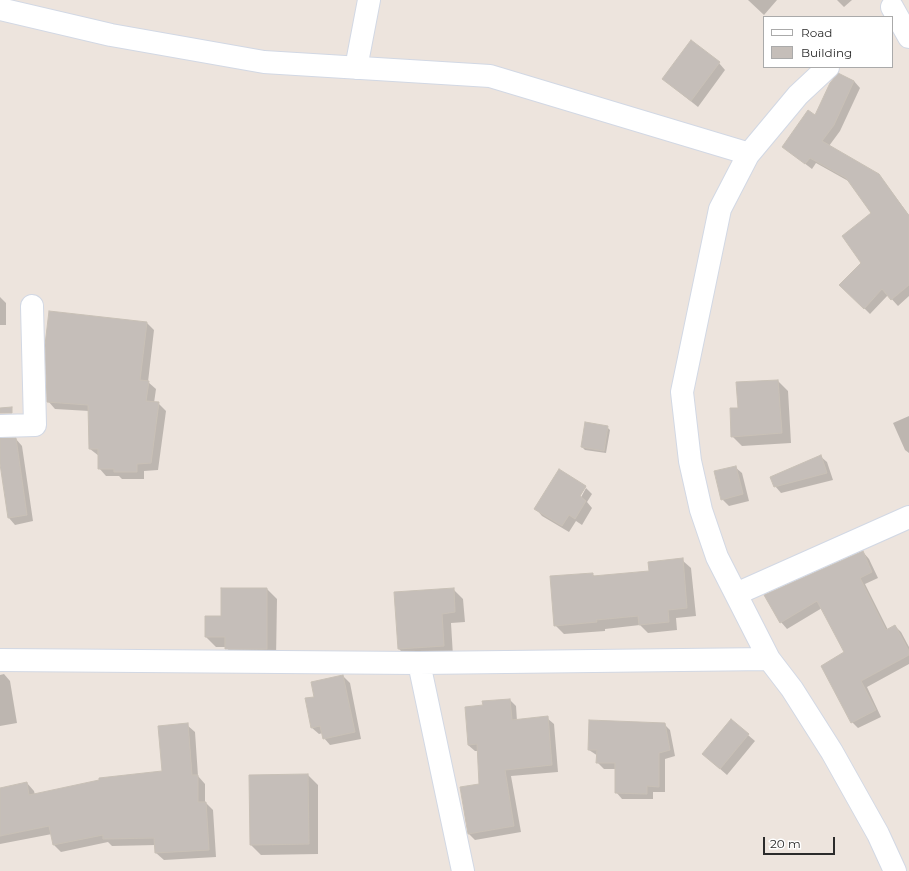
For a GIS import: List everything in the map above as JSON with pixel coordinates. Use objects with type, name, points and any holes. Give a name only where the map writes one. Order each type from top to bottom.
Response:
[{"type":"street","points":[[356,68],[369,0]]},
{"type":"street","points":[[894,8],[909,37]]},
{"type":"street","points":[[0,9],[111,35],[264,62],[490,76],[748,155]]},
{"type":"street","points":[[827,68],[798,95],[748,155],[720,209],[682,392],[690,461],[702,510],[717,558],[769,659],[792,689],[832,752],[878,834],[895,871]]},
{"type":"street","points":[[0,426],[35,425],[32,306]]},
{"type":"street","points":[[736,594],[909,517]]},
{"type":"street","points":[[0,660],[419,663],[769,659]]},
{"type":"street","points":[[419,663],[463,871]]},
{"type":"building","points":[[691,40],[720,62],[691,101],[662,79]]},
{"type":"building","points":[[838,73],[854,81],[834,125],[822,141],[879,174],[909,216],[909,285],[891,300],[882,289],[864,309],[839,285],[861,263],[842,236],[871,213],[846,178],[810,158],[805,164],[782,147],[808,110],[815,115],[830,83]]},
{"type":"building","points":[[49,311],[147,322],[140,380],[149,381],[146,401],[159,402],[151,463],[137,464],[137,472],[114,472],[114,469],[98,469],[98,449],[89,449],[88,405],[47,402],[45,345]]},
{"type":"building","points":[[778,380],[782,433],[731,437],[730,408],[738,408],[736,382]]},
{"type":"building","points":[[12,407],[12,413],[0,413],[0,408]]},
{"type":"building","points":[[585,422],[608,426],[604,451],[581,447]]},
{"type":"building","points":[[0,438],[16,438],[27,515],[8,518],[0,464]]},
{"type":"building","points":[[821,455],[827,473],[774,487],[770,477]]},
{"type":"building","points":[[736,466],[743,494],[721,500],[714,471]]},
{"type":"building","points":[[559,469],[586,486],[580,496],[586,501],[575,519],[569,515],[562,526],[534,509]]},
{"type":"building","points":[[863,551],[872,572],[860,578],[886,630],[895,625],[909,651],[909,655],[861,681],[876,710],[851,723],[821,666],[844,652],[817,601],[780,623],[764,595]]},
{"type":"building","points":[[683,558],[687,608],[668,610],[669,622],[639,625],[638,616],[554,626],[550,576],[593,573],[593,576],[649,571],[648,562]]},
{"type":"building","points":[[221,588],[267,588],[267,649],[225,649],[225,637],[205,637],[205,616],[221,616]]},
{"type":"building","points":[[454,588],[455,612],[442,614],[444,646],[398,649],[394,592]]},
{"type":"building","points":[[343,675],[355,732],[323,739],[320,726],[311,728],[305,698],[314,697],[311,682]]},
{"type":"building","points":[[510,699],[512,720],[548,716],[552,765],[505,770],[514,826],[468,834],[460,787],[479,784],[477,744],[468,745],[465,707],[483,705],[482,701]]},
{"type":"building","points":[[731,719],[749,734],[720,769],[702,754]]},
{"type":"building","points":[[589,720],[665,723],[670,750],[659,753],[659,787],[647,786],[647,794],[615,793],[615,763],[596,763],[597,750],[588,750]]},
{"type":"building","points":[[188,723],[192,775],[198,775],[198,802],[206,802],[209,850],[155,853],[154,838],[103,839],[103,835],[53,845],[49,826],[0,836],[0,788],[27,782],[29,795],[99,780],[99,778],[162,771],[158,726]]},
{"type":"building","points":[[308,774],[309,844],[250,845],[249,775]]}]
